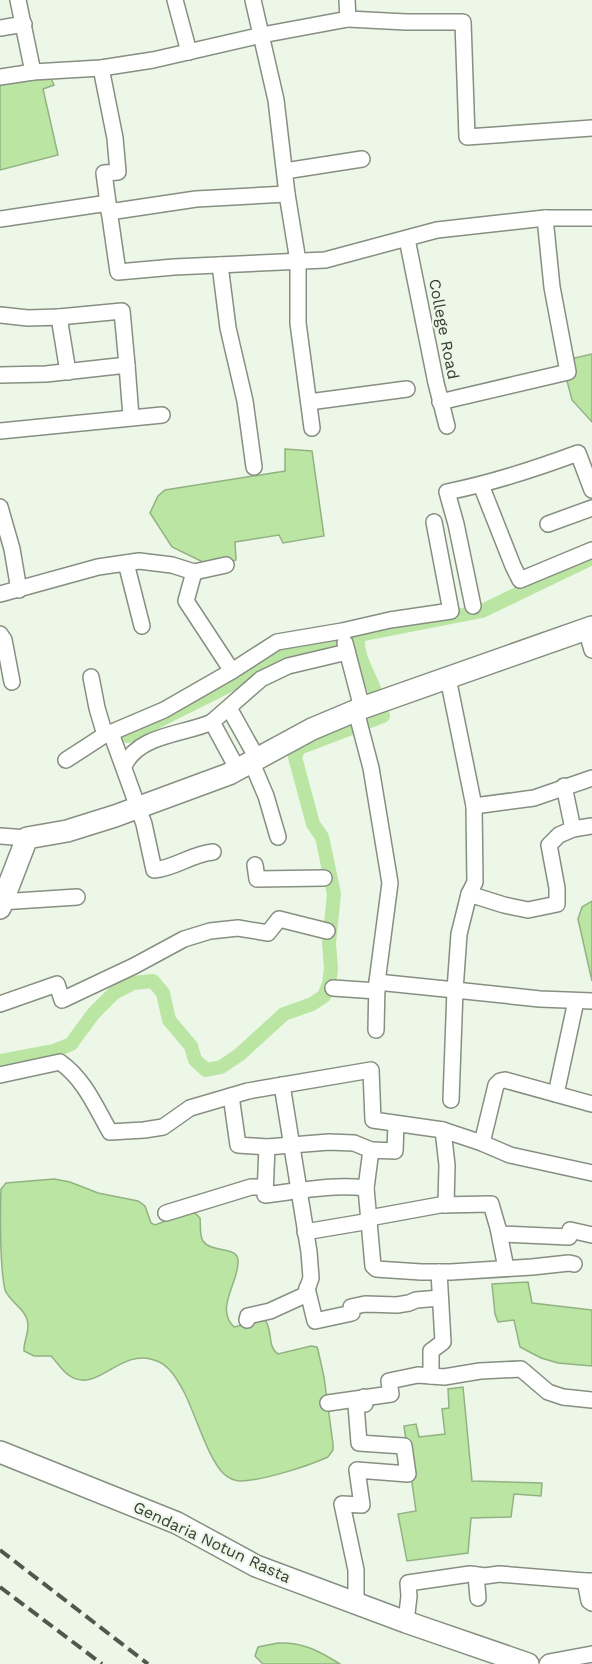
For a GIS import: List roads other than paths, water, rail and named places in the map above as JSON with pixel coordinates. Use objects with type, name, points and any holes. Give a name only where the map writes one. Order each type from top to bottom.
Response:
[{"type":"main road","points":[[1,904],[27,838],[67,831],[138,807],[248,761],[312,729],[362,715],[396,696],[589,628]]},
{"type":"main road","name":"Gendaria Notun Rasta","points":[[0,1452],[177,1523],[256,1566],[406,1622],[528,1664]]},
{"type":"street","points":[[175,0],[189,52]]},
{"type":"street","points":[[253,0],[276,100],[287,194],[298,261],[298,323],[312,428]]},
{"type":"street","points":[[347,0],[348,19]]},
{"type":"street","points":[[23,1],[24,24],[33,72]]},
{"type":"street","points":[[0,77],[33,72],[101,68],[153,60],[262,35],[348,19],[463,22],[467,137],[592,128]]},
{"type":"street","points":[[0,28],[24,24]]},
{"type":"street","points":[[101,68],[115,138],[118,172],[104,173],[118,272],[325,260],[437,230],[545,218],[592,218]]},
{"type":"street","points":[[285,171],[362,159]]},
{"type":"street","points":[[0,219],[109,207],[287,194]]},
{"type":"street","points":[[440,402],[568,372],[552,287],[545,218]]},
{"type":"street","name":"College Road","points":[[407,239],[440,402],[447,426]]},
{"type":"street","points":[[220,266],[228,328],[246,401],[254,467]]},
{"type":"street","points":[[0,315],[28,318],[59,317],[122,311],[131,417]]},
{"type":"street","points":[[59,317],[68,372]]},
{"type":"street","points":[[0,375],[68,372],[127,365]]},
{"type":"street","points":[[309,402],[407,388]]},
{"type":"street","points":[[0,431],[162,415]]},
{"type":"street","points":[[472,606],[456,524],[447,492],[481,485],[578,453],[592,490]]},
{"type":"street","points":[[481,485],[520,580],[592,550]]},
{"type":"street","points":[[0,507],[12,549],[19,590]]},
{"type":"street","points":[[548,524],[592,508]]},
{"type":"street","points":[[66,760],[108,734],[164,710],[277,642],[390,620],[451,611],[434,522]]},
{"type":"street","points":[[0,594],[98,567],[139,561],[172,565],[194,572],[226,565]]},
{"type":"street","points":[[126,563],[142,627]]},
{"type":"street","points":[[194,572],[186,601],[232,671]]},
{"type":"street","points":[[589,628],[592,650]]},
{"type":"street","points":[[342,631],[362,715],[390,883],[377,987],[376,1030]]},
{"type":"street","points":[[0,634],[4,640],[12,682]]},
{"type":"street","points":[[124,765],[129,756],[142,745],[212,722],[261,679],[288,666],[347,652]]},
{"type":"street","points":[[91,677],[97,708],[124,765],[138,807],[154,870],[168,868],[198,854],[213,852]]},
{"type":"street","points":[[448,678],[474,806],[475,882],[469,894],[459,934],[451,1100]]},
{"type":"street","points":[[229,708],[248,761],[266,796],[278,837]]},
{"type":"street","points":[[212,722],[248,761]]},
{"type":"street","points":[[474,806],[534,798],[592,777]]},
{"type":"street","points":[[564,786],[573,829]]},
{"type":"street","points":[[469,894],[528,910],[557,904],[557,888],[549,845],[559,835],[573,829],[592,826]]},
{"type":"street","points":[[0,837],[27,838]]},
{"type":"street","points":[[255,865],[257,879],[324,878]]},
{"type":"street","points":[[1,904],[77,897]]},
{"type":"street","points":[[0,1004],[57,984],[62,1000],[184,939],[210,931],[238,928],[268,933],[279,919],[327,931]]},
{"type":"street","points":[[333,988],[455,990],[592,1001]]},
{"type":"street","points":[[556,1094],[576,1001]]},
{"type":"street","points":[[0,1076],[60,1062],[78,1079],[93,1099],[110,1132],[144,1130],[163,1126],[190,1108],[231,1096],[371,1070],[373,1120],[443,1130],[510,1155],[592,1173]]},
{"type":"street","points":[[482,1143],[496,1085],[500,1081],[505,1080],[592,1104]]},
{"type":"street","points":[[247,1320],[248,1316],[288,1304],[305,1295],[311,1278],[282,1085]]},
{"type":"street","points":[[231,1096],[238,1145],[267,1147],[320,1142],[354,1143],[371,1150],[394,1151],[396,1124]]},
{"type":"street","points":[[443,1130],[447,1165],[446,1205]]},
{"type":"street","points":[[267,1147],[265,1195],[347,1185],[366,1188]]},
{"type":"street","points":[[371,1150],[366,1188],[373,1266],[376,1269],[439,1272],[574,1264]]},
{"type":"street","points":[[166,1213],[251,1187],[265,1187]]},
{"type":"street","points":[[305,1232],[446,1205],[491,1204],[500,1234],[506,1268]]},
{"type":"street","points":[[500,1234],[569,1237],[570,1230],[592,1234]]},
{"type":"street","points":[[431,1376],[431,1351],[443,1342],[439,1272]]},
{"type":"street","points":[[307,1288],[315,1321],[352,1313],[351,1307],[365,1304],[397,1305],[409,1304],[416,1300],[440,1298]]},
{"type":"street","points":[[328,1403],[391,1394],[389,1381],[418,1375],[444,1377],[490,1370],[521,1369],[548,1392],[562,1397],[592,1400]]},
{"type":"street","points":[[356,1603],[356,1570],[342,1504],[362,1505],[357,1470],[408,1474],[405,1446],[359,1443],[356,1405],[365,1404],[364,1397]]},
{"type":"street","points":[[406,1622],[410,1596],[408,1583],[452,1576],[499,1574],[588,1581],[589,1601],[592,1603]]},
{"type":"street","points":[[476,1575],[478,1598]]},
{"type":"street","points":[[547,1664],[592,1654]]},
{"type":"waterway","points":[[354,636],[482,611],[592,558]]},
{"type":"waterway","points":[[0,1061],[54,1051],[71,1044],[93,1014],[114,993],[133,983],[153,981],[163,993],[169,1020],[191,1046],[195,1060],[206,1070],[221,1067],[239,1055],[284,1014],[312,1004],[324,996],[329,984],[331,969],[329,943],[334,894],[322,837],[313,824],[295,757],[299,748],[383,716],[360,656],[358,635]]},
{"type":"waterway","points":[[128,736],[236,682],[276,654],[333,640]]},
{"type":"railway","points":[[0,1550],[148,1664]]},
{"type":"railway","points":[[0,1587],[102,1664]]}]
